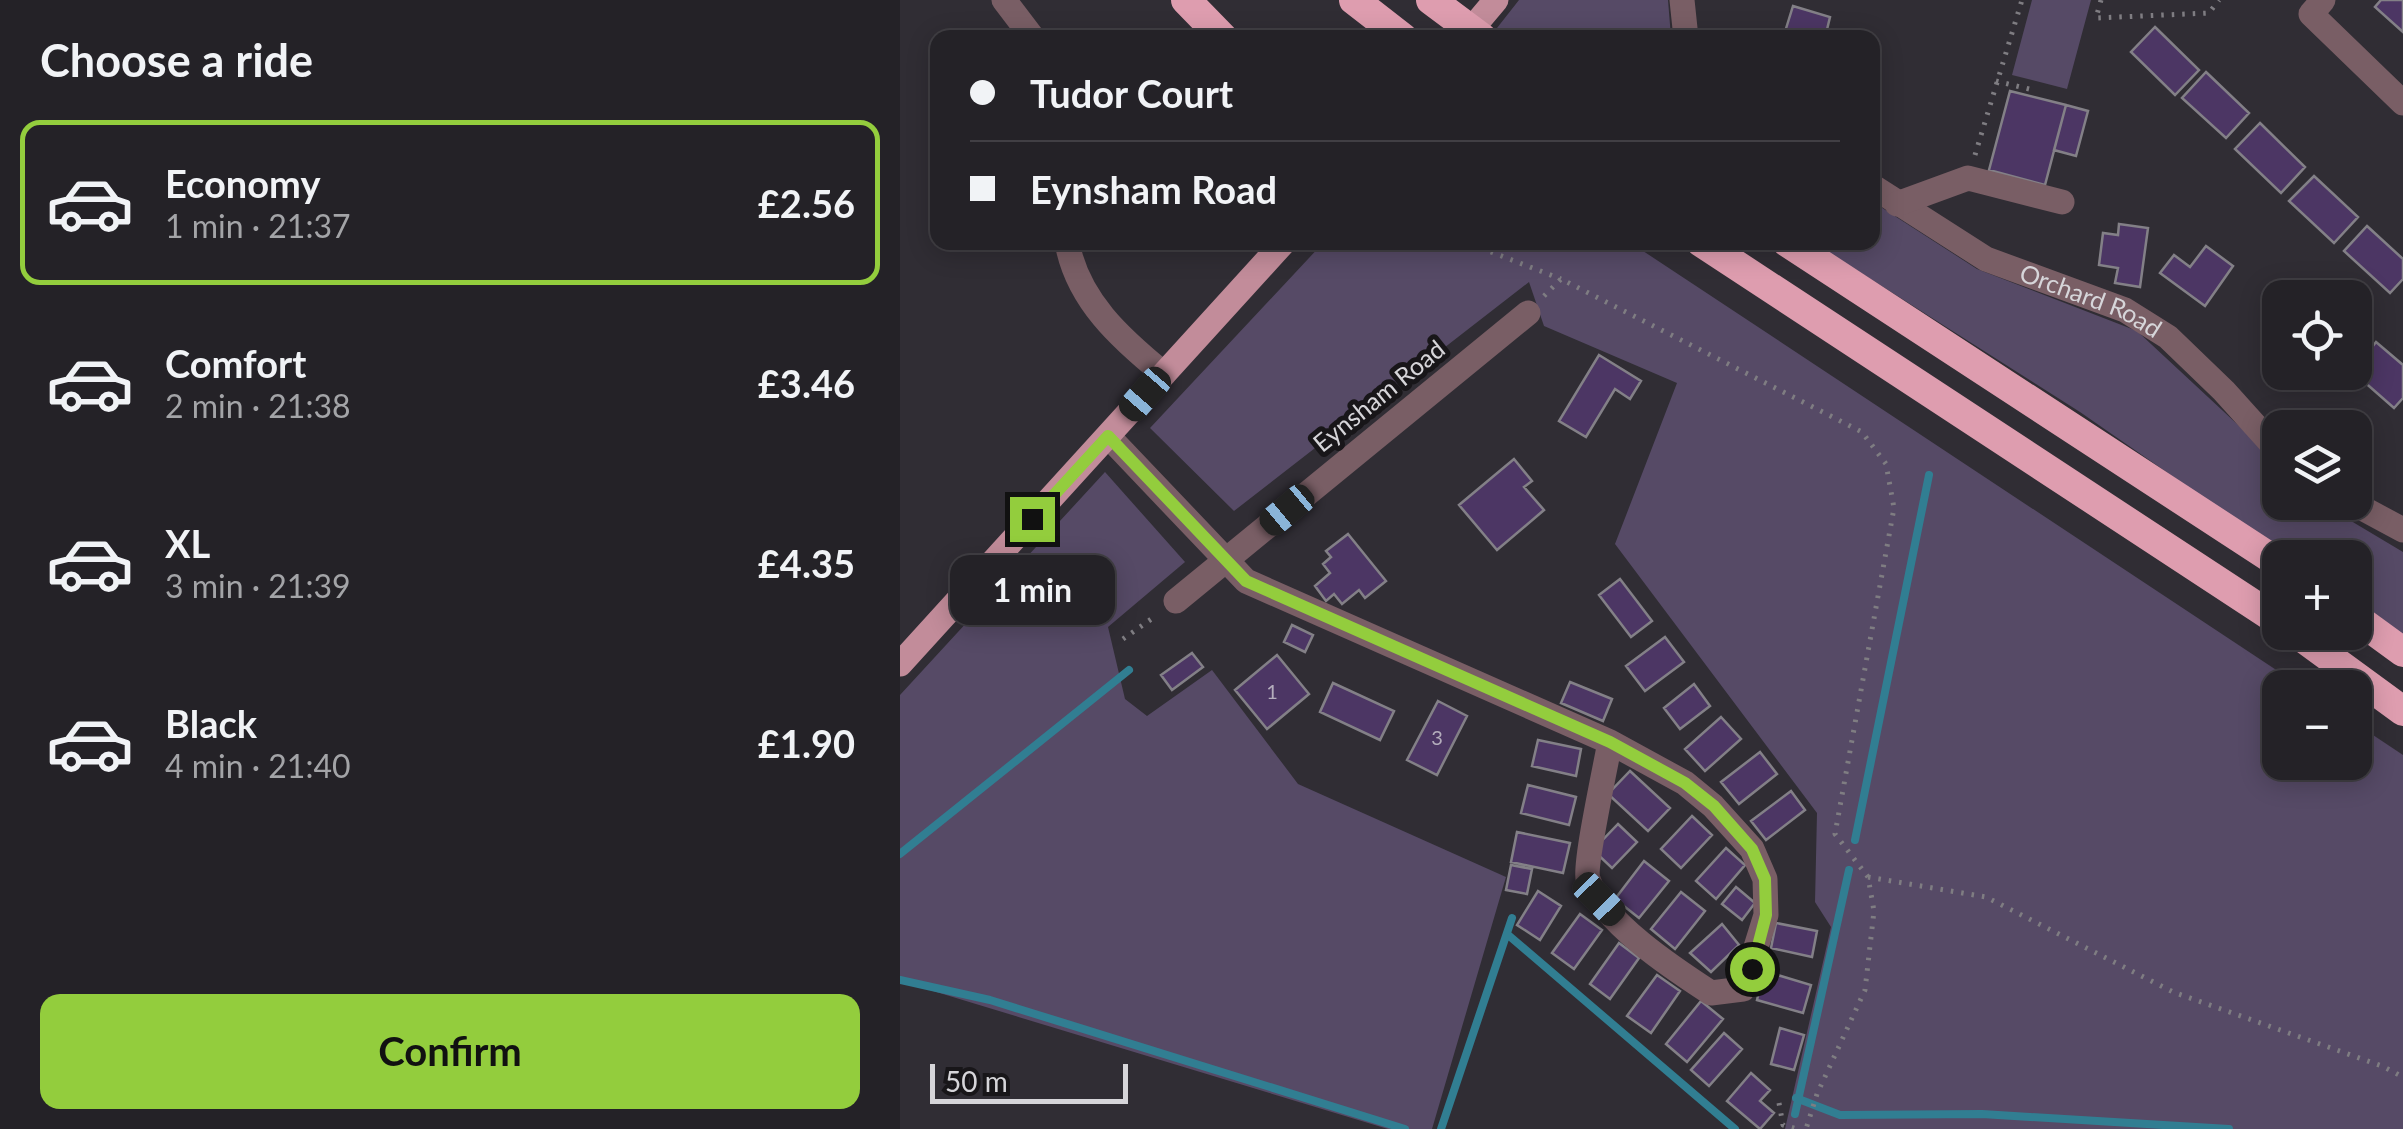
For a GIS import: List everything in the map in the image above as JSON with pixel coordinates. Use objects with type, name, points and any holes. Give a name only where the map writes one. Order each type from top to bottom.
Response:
[{"type":"highway","points":[[1186,0],[1215,30]]},
{"type":"highway","points":[[1354,0],[1393,30]]},
{"type":"highway","points":[[1431,0],[1471,30]]},
{"type":"highway","points":[[1713,250],[2262,610]]},
{"type":"highway","points":[[1799,250],[2262,552]]},
{"type":"highway","points":[[2372,629],[2403,652]]},
{"type":"highway","points":[[2319,650],[2403,712]]},
{"type":"main road","points":[[1471,30],[1496,0]]},
{"type":"main road","points":[[900,664],[1277,250]]},
{"type":"street","points":[[1004,0],[1027,30]]},
{"type":"street","points":[[1682,0],[1685,30]]},
{"type":"street","points":[[2323,0],[2310,14],[2403,103]]},
{"type":"street","points":[[1897,204],[1968,178],[2062,202]]},
{"type":"street","name":"Orchard Road","points":[[1880,192],[1986,259],[2125,310],[2168,338],[2262,433]]},
{"type":"street","points":[[1070,250],[1085,292],[1115,334],[1164,374]]},
{"type":"street","name":"Eynsham Road","points":[[1176,601],[1528,313]]},
{"type":"street","points":[[1108,436],[1246,581],[1610,742],[1685,783],[1714,806],[1752,849],[1765,879],[1766,915],[1742,989],[1711,993],[1651,953],[1599,899],[1586,876],[1610,742]]},
{"type":"street","points":[[2372,513],[2403,530]]},
{"type":"path","points":[[1968,178],[2022,0]]},
{"type":"path","points":[[2102,0],[2096,18],[2209,13],[2219,0]]},
{"type":"path","points":[[1996,80],[2034,90]]},
{"type":"path","points":[[1486,250],[1560,279],[1862,432],[1886,464],[1894,508],[1834,834],[1868,877],[1874,911],[1866,990],[1816,1094],[1806,1129]]},
{"type":"path","points":[[1528,313],[1560,279]]},
{"type":"path","points":[[1123,639],[1176,601]]},
{"type":"path","points":[[1868,877],[1986,897],[2173,992],[2382,1066],[2403,1078]]},
{"type":"path","points":[[1779,1103],[1783,1124],[1797,1129]]},
{"type":"shaded area","points":[[1519,0],[1668,0],[1670,30],[1500,30],[1497,28]]},
{"type":"shaded area","points":[[2032,0],[2091,0],[2067,89],[2012,75]]},
{"type":"shaded area","points":[[1880,207],[1977,269],[2137,331],[2262,447],[2262,520],[2349,520],[2403,552],[2403,637],[2372,615],[2372,540],[2264,540],[2080,412],[1825,250],[1880,250]]},
{"type":"shaded area","points":[[1316,250],[1642,250],[2276,670],[2262,670],[2262,780],[2372,780],[2372,734],[2403,755],[2403,1129],[1785,1129],[1831,927],[1815,902],[1817,813],[1615,544],[1677,383],[1544,326],[1529,282],[1234,511],[1150,428]]},
{"type":"shaded area","points":[[1105,472],[1185,562],[1108,627],[1125,699],[1147,716],[1212,670],[1298,784],[1506,877],[1432,1129],[1388,1129],[900,981],[900,695]]},
{"type":"building","points":[[2381,0],[2403,0],[2403,32],[2375,7]]},
{"type":"building","points":[[1793,6],[1830,17],[1827,30],[1786,30]]},
{"type":"building","points":[[2155,27],[2199,70],[2175,95],[2131,52]]},
{"type":"building","points":[[2206,72],[2249,113],[2226,138],[2182,98]]},
{"type":"building","points":[[2010,91],[2066,105],[2045,185],[1989,170]]},
{"type":"building","points":[[2066,105],[2088,111],[2076,156],[2054,150]]},
{"type":"building","points":[[2260,123],[2305,167],[2281,193],[2235,149]]},
{"type":"building","points":[[2314,176],[2358,217],[2334,243],[2289,201]]},
{"type":"building","points":[[2119,224],[2148,228],[2140,287],[2115,283],[2118,268],[2099,265],[2103,233],[2118,235]]},
{"type":"building","points":[[2367,226],[2403,259],[2403,279],[2390,293],[2344,251]]},
{"type":"building","points":[[2206,246],[2233,266],[2205,306],[2160,273],[2174,255],[2190,267]]},
{"type":"building","points":[[2376,342],[2403,365],[2403,398],[2394,408],[2372,389],[2372,347]]},
{"type":"building","points":[[1599,355],[1641,381],[1630,399],[1615,389],[1586,437],[1559,421]]},
{"type":"building","points":[[1514,459],[1532,481],[1524,487],[1544,510],[1497,550],[1459,505]]},
{"type":"building","points":[[1348,534],[1386,581],[1365,598],[1359,590],[1342,604],[1334,594],[1326,601],[1315,586],[1330,573],[1323,564],[1331,557],[1326,551]]},
{"type":"building","points":[[1620,579],[1652,621],[1631,637],[1599,595]]},
{"type":"building","points":[[1292,625],[1313,635],[1305,652],[1284,642]]},
{"type":"building","points":[[1665,637],[1684,662],[1645,691],[1626,666]]},
{"type":"building","points":[[1192,653],[1203,667],[1172,690],[1161,675]]},
{"type":"building","points":[[1277,655],[1309,694],[1267,729],[1235,690]]},
{"type":"building","points":[[1570,682],[1612,699],[1603,721],[1561,703]]},
{"type":"building","points":[[1333,683],[1394,711],[1380,740],[1320,712]]},
{"type":"building","points":[[1694,684],[1710,706],[1680,729],[1664,708]]},
{"type":"building","points":[[1438,701],[1467,716],[1437,775],[1407,760]]},
{"type":"building","points":[[1721,717],[1741,739],[1705,771],[1685,749]]},
{"type":"building","points":[[1538,740],[1581,749],[1576,776],[1532,766]]},
{"type":"building","points":[[1760,752],[1777,774],[1739,804],[1721,782]]},
{"type":"building","points":[[1630,771],[1670,808],[1648,831],[1608,794]]},
{"type":"building","points":[[1528,785],[1576,797],[1569,825],[1521,813]]},
{"type":"building","points":[[1791,791],[1805,810],[1766,840],[1751,821]]},
{"type":"building","points":[[1692,816],[1712,835],[1681,868],[1661,849]]},
{"type":"building","points":[[1618,824],[1637,842],[1612,868],[1593,850]]},
{"type":"building","points":[[1517,832],[1570,843],[1563,873],[1511,862]]},
{"type":"building","points":[[1726,848],[1745,865],[1716,899],[1696,881]]},
{"type":"building","points":[[1644,861],[1669,881],[1639,918],[1615,899]]},
{"type":"building","points":[[1511,865],[1532,869],[1527,894],[1506,890]]},
{"type":"building","points":[[1736,887],[1755,903],[1742,920],[1722,904]]},
{"type":"building","points":[[1538,891],[1561,906],[1540,940],[1517,925]]},
{"type":"building","points":[[1681,892],[1705,911],[1675,949],[1651,929]]},
{"type":"building","points":[[1580,914],[1602,930],[1574,969],[1552,953]]},
{"type":"building","points":[[1776,923],[1817,931],[1812,957],[1771,948]]},
{"type":"building","points":[[1722,924],[1739,945],[1711,972],[1690,953]]},
{"type":"building","points":[[1619,943],[1639,958],[1610,999],[1590,984]]},
{"type":"building","points":[[1764,971],[1811,985],[1803,1013],[1757,1000]]},
{"type":"building","points":[[1657,975],[1680,991],[1651,1033],[1627,1016]]},
{"type":"building","points":[[1701,1001],[1723,1019],[1687,1062],[1666,1044]]},
{"type":"building","points":[[1780,1028],[1804,1035],[1794,1070],[1771,1064]]},
{"type":"building","points":[[1724,1033],[1742,1049],[1709,1086],[1691,1070]]},
{"type":"building","points":[[1751,1073],[1770,1090],[1760,1101],[1774,1113],[1760,1129],[1727,1101]]},
{"type":"waterway","points":[[1855,840],[1929,475]]},
{"type":"waterway","points":[[900,854],[1129,670]]},
{"type":"waterway","points":[[1795,1114],[1849,870]]},
{"type":"waterway","points":[[1441,1129],[1512,918]]},
{"type":"waterway","points":[[1507,934],[1735,1129]]},
{"type":"waterway","points":[[900,980],[990,1000],[1405,1129]]},
{"type":"waterway","points":[[1796,1098],[1840,1115],[1982,1114],[2229,1129]]},
{"type":"route","points":[[1032,519],[1108,436],[1246,581],[1548,713],[1685,783],[1714,806],[1752,849],[1765,879],[1766,915],[1752,969]]}]
